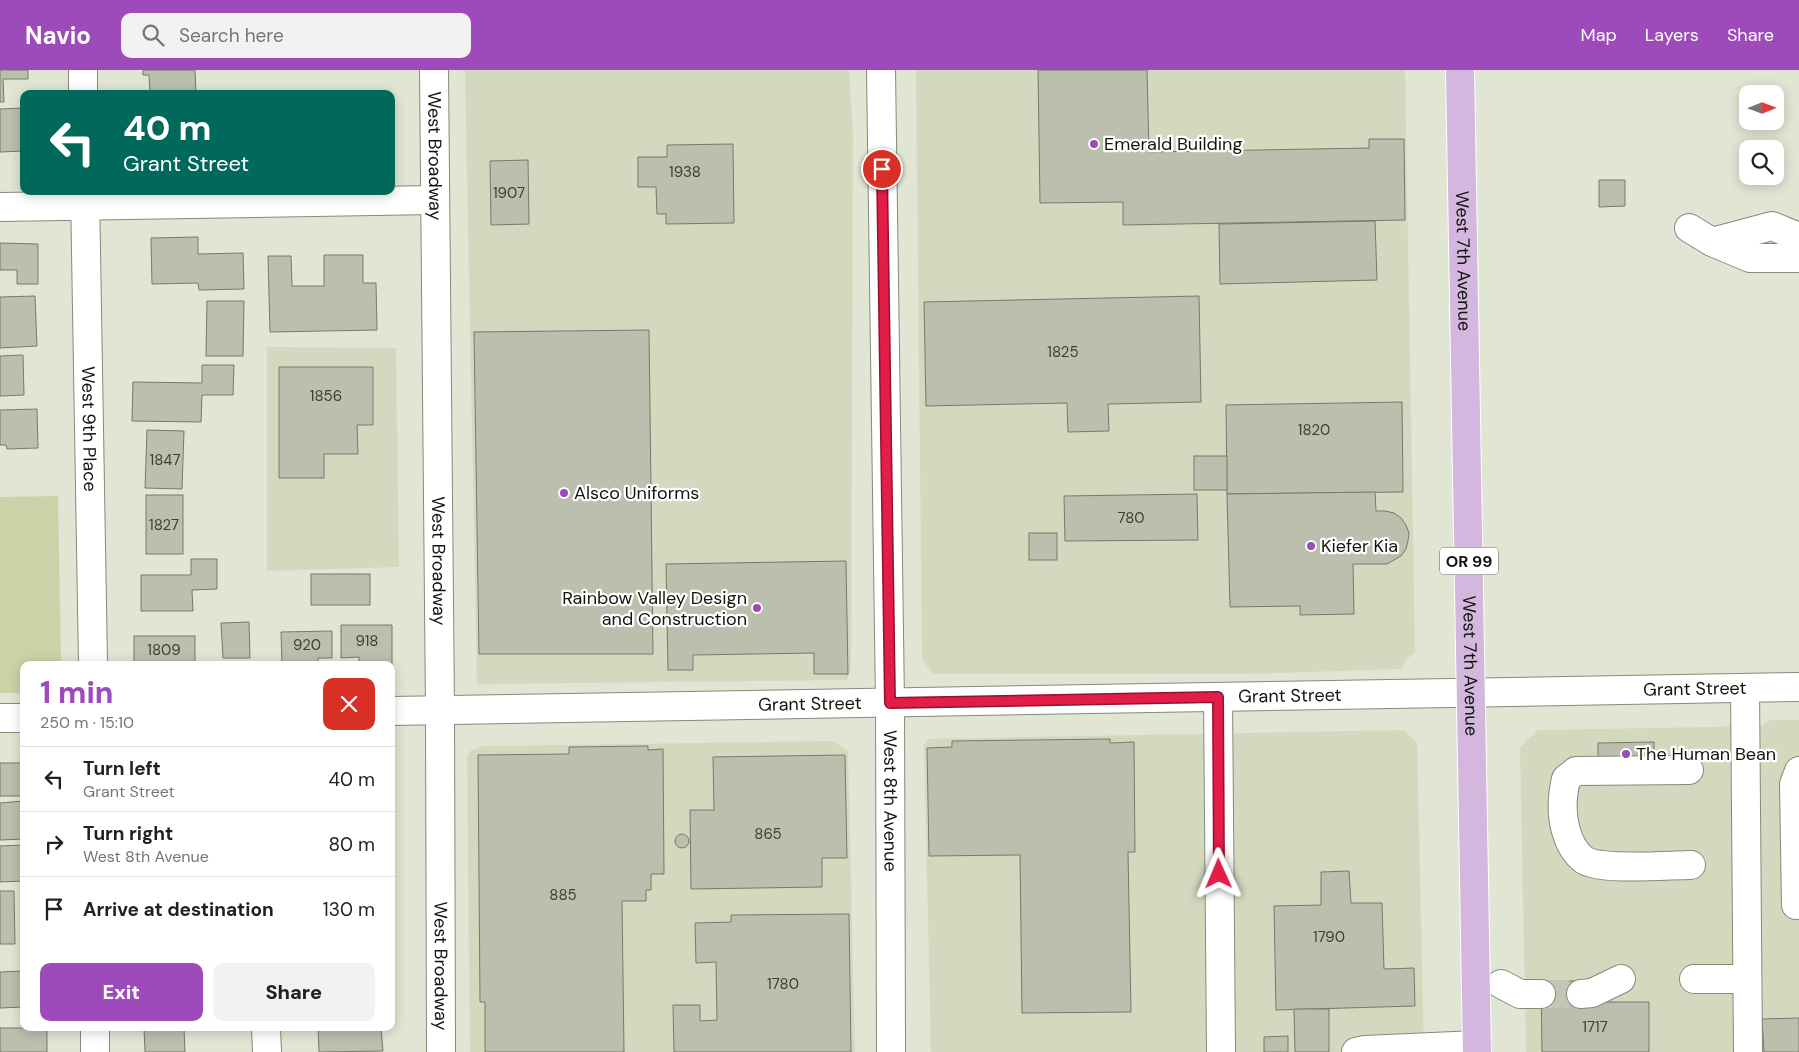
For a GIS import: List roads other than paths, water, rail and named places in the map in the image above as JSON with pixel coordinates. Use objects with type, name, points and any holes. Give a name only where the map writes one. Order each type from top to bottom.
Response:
[{"type":"main road","name":"West 7th Avenue","points":[[1460,70],[1477,1048]]},
{"type":"street","points":[[83,70],[83,90]]},
{"type":"street","name":"West Broadway","points":[[434,70],[441,1052]]},
{"type":"street","name":"West 8th Avenue","points":[[881,70],[890,703],[891,1052]]},
{"type":"street","points":[[0,207],[85,198],[435,200]]},
{"type":"street","name":"West 9th Place","points":[[85,198],[93,661]]},
{"type":"street","points":[[1712,242],[1772,226],[1799,237]]},
{"type":"street","points":[[1689,228],[1712,242],[1750,258],[1799,258]]},
{"type":"street","name":"Grant Street","points":[[395,711],[1799,687]]},
{"type":"street","points":[[1745,688],[1748,1052]]},
{"type":"street","points":[[1218,697],[1221,1052]]},
{"type":"street","points":[[0,718],[20,718]]},
{"type":"street","points":[[1689,770],[1576,771],[1566,778],[1562,793],[1563,822],[1568,838],[1574,850],[1585,860],[1611,866],[1691,865]]},
{"type":"street","points":[[1796,905],[1794,784],[1799,771]]},
{"type":"street","points":[[1581,994],[1592,993],[1621,979]]},
{"type":"street","points":[[1694,979],[1747,980]]},
{"type":"street","points":[[1501,984],[1520,994],[1541,994]]},
{"type":"street","points":[[95,1031],[95,1052]]},
{"type":"street","points":[[266,1031],[267,1052]]},
{"type":"street","points":[[1356,1052],[1365,1050],[1477,1048]]},
{"type":"tunnel","points":[[1541,994],[1581,994]]},
{"type":"place","name":"Emerald Building","points":[[1094,144]]},
{"type":"place","name":"Alsco Uniforms","points":[[564,493]]},
{"type":"place","name":"Kiefer Kia","points":[[1311,546]]},
{"type":"place","name":"Rainbow Valley Design and Construction","points":[[757,608]]},
{"type":"place","name":"The Human Bean","points":[[1626,754]]}]
